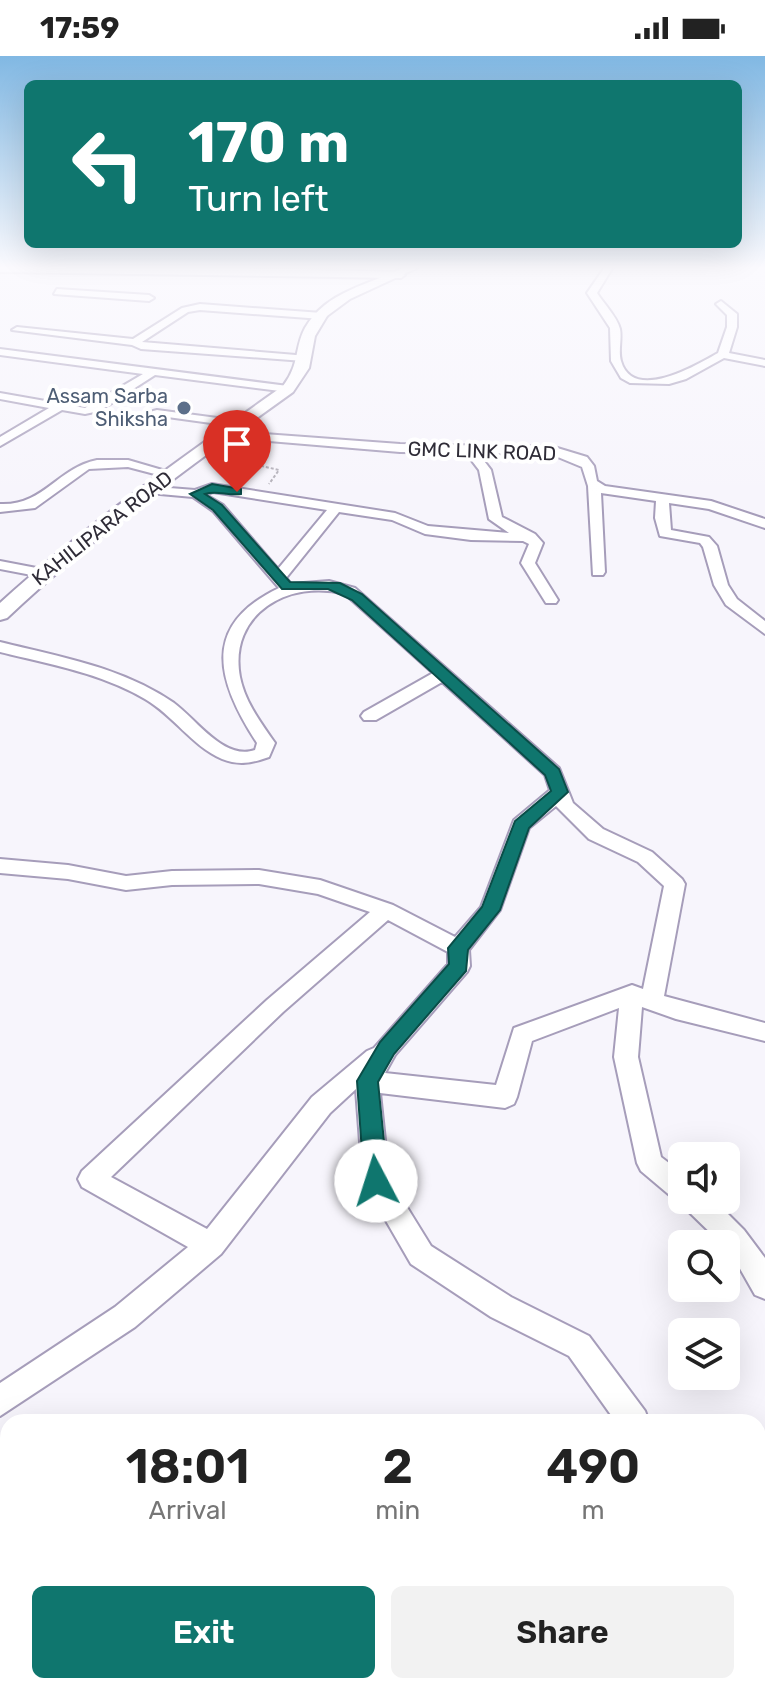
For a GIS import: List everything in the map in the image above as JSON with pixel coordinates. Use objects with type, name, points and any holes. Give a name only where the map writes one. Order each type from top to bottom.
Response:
[{"type":"main road","name":"KAHILIPARA ROAD","points":[[0,614],[42,573],[149,489],[288,389],[302,369],[306,343]]},
{"type":"street","points":[[133,343],[304,358]]},
{"type":"street","points":[[615,343],[616,361],[625,376],[634,381],[665,382],[700,369],[714,357],[723,355],[765,363]]},
{"type":"street","points":[[723,355],[727,343]]},
{"type":"street","points":[[0,352],[288,389]]},
{"type":"street","points":[[0,396],[85,411],[95,409],[151,373]]},
{"type":"street","points":[[0,413],[22,400]]},
{"type":"street","points":[[0,442],[61,406]]},
{"type":"street","points":[[157,413],[240,424]]},
{"type":"street","name":"GMC LINK ROAD","points":[[224,435],[400,448],[554,451],[583,460],[594,485]]},
{"type":"street","points":[[468,448],[485,470],[496,519],[536,543],[528,563],[551,600]]},
{"type":"street","points":[[0,508],[20,511],[32,506],[83,467],[109,465],[119,460],[170,474]]},
{"type":"street","points":[[598,572],[594,485],[602,489],[711,505],[765,524]]},
{"type":"street","points":[[196,494],[212,488],[395,517],[425,530],[471,536],[530,537]]},
{"type":"street","points":[[149,489],[196,494],[218,508],[283,582],[317,584],[350,591],[553,772],[565,806],[596,834],[645,857],[675,884],[626,1057],[650,1163],[668,1178]]},
{"type":"street","points":[[663,497],[665,533],[704,540],[710,546],[721,585],[731,602],[765,629]]},
{"type":"street","points":[[0,647],[94,669],[122,681],[171,709],[218,750],[230,756],[250,759],[263,753],[266,743],[240,698],[231,674],[232,652],[243,625],[258,604],[283,582],[336,507]]},
{"type":"street","points":[[0,565],[42,573]]},
{"type":"street","points":[[370,716],[445,673]]},
{"type":"street","points":[[0,1401],[125,1317],[211,1245],[321,1105],[387,1048],[459,966],[458,948],[490,910],[521,825],[560,792]]},
{"type":"street","points":[[0,866],[68,872],[126,883],[172,878],[259,877],[320,887],[386,910],[458,948]]},
{"type":"street","points":[[211,1245],[91,1179],[275,1006],[386,910]]},
{"type":"street","points":[[367,1081],[505,1097],[522,1035],[642,998],[742,1029],[765,1032]]},
{"type":"street","points":[[387,1048],[367,1081],[376,1181],[421,1255],[501,1307],[579,1346],[628,1414]]},
{"type":"street","points":[[712,1214],[752,1259],[765,1285]]},
{"type":"path","points":[[222,457],[279,470],[261,495]]},
{"type":"place","name":"Assam Sarba Shiksha","points":[[184,408]]},
{"type":"route","points":[[237,492],[212,488],[196,494],[218,508],[286,587],[317,584],[350,591],[553,772],[560,792],[521,825],[490,910],[458,948],[459,966],[387,1048],[367,1081],[376,1181]]}]
